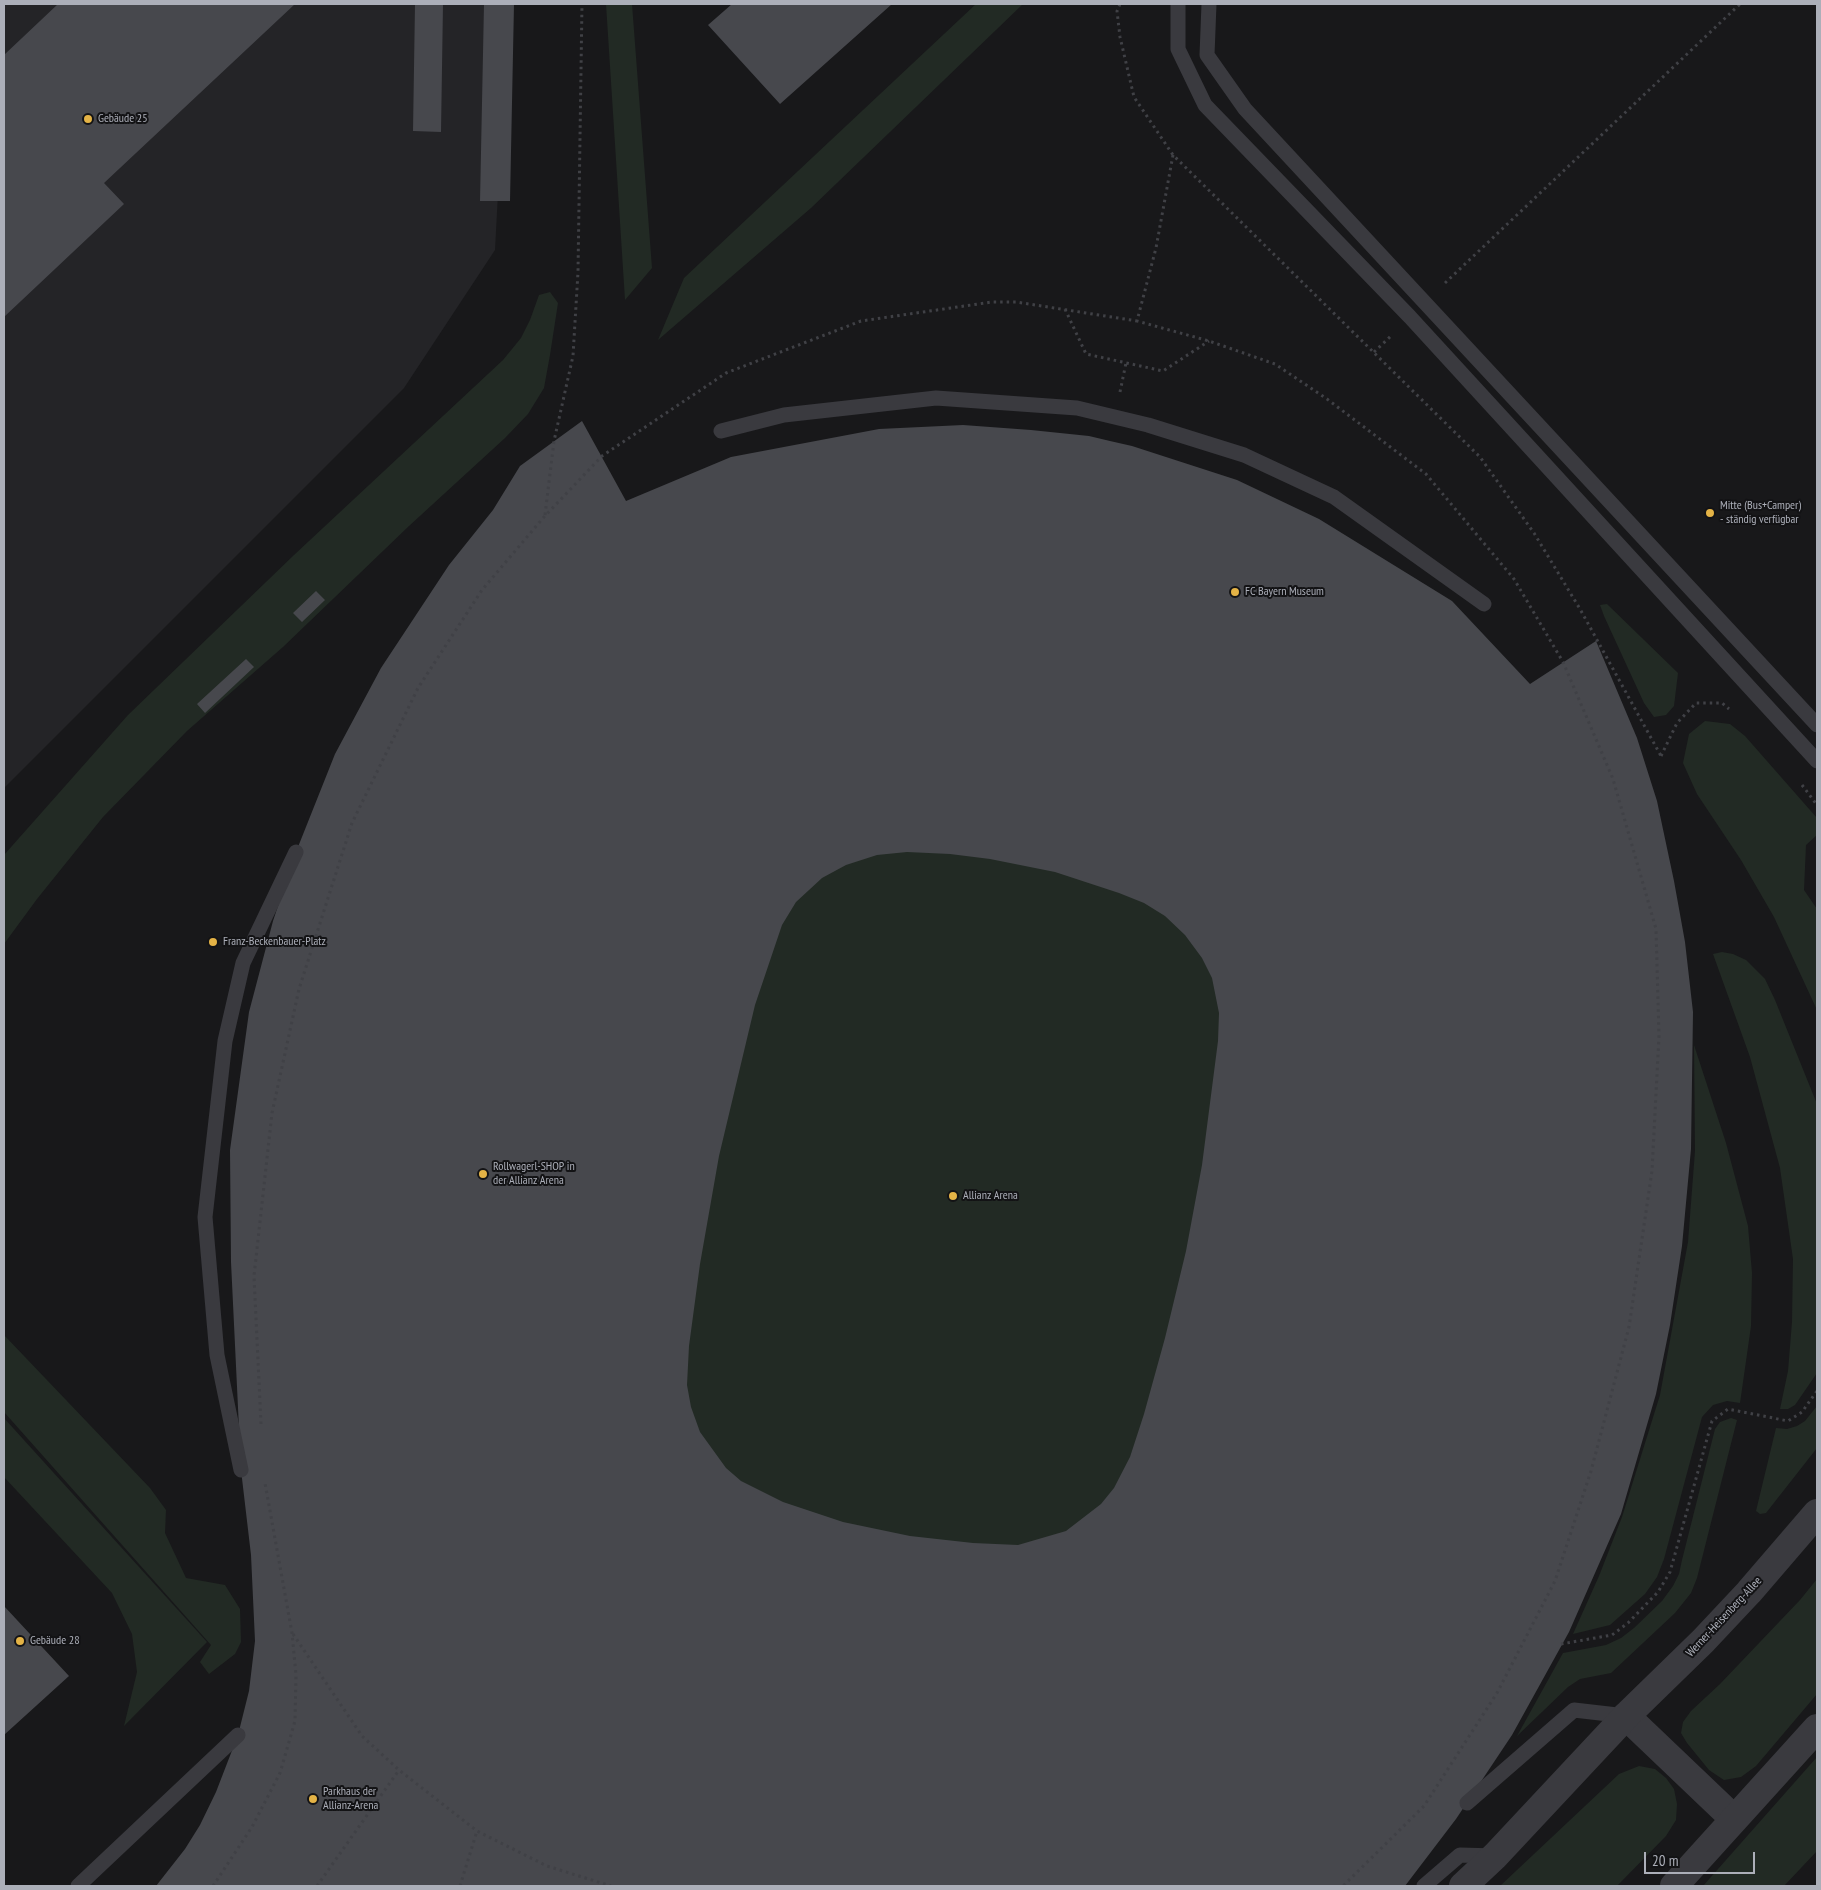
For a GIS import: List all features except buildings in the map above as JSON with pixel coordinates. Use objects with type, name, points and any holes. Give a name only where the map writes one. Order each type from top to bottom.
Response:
[{"type":"street","name":"Werner-Heisenberg-Allee","points":[[1463,1886],[1495,1856],[1626,1716],[1703,1641],[1749,1592],[1817,1513]]},
{"type":"street","points":[[1626,1716],[1734,1819]]},
{"type":"street","points":[[1674,1886],[1817,1728]]},
{"type":"lane","points":[[1178,4],[1178,49],[1206,105],[1410,317],[1817,761]]},
{"type":"lane","points":[[1209,4],[1207,55],[1245,109],[1817,725]]},
{"type":"lane","points":[[721,431],[784,415],[936,398],[1078,408],[1148,425],[1244,455],[1334,497],[1484,604]]},
{"type":"lane","points":[[241,1470],[217,1355],[205,1218],[225,1041],[243,963],[296,852]]},
{"type":"lane","points":[[1467,1803],[1574,1710],[1626,1716]]},
{"type":"lane","points":[[78,1886],[238,1735]]},
{"type":"lane","points":[[1424,1886],[1460,1855],[1495,1856]]},
{"type":"path","points":[[544,517],[554,441],[574,347],[578,272],[582,4]]},
{"type":"path","points":[[1120,4],[1117,12],[1120,37],[1134,97],[1173,155],[1480,457],[1534,533],[1580,609],[1661,756],[1677,723],[1696,703],[1722,703],[1735,712]]},
{"type":"path","points":[[1426,302],[1740,4]]},
{"type":"path","points":[[1137,321],[1156,248],[1173,155]]},
{"type":"path","points":[[261,1425],[254,1276],[272,1113],[299,989],[352,823],[418,688],[482,590],[544,517],[602,456],[726,373],[861,321],[992,302],[1016,302],[1137,321],[1209,341],[1274,364],[1327,399],[1426,474],[1514,580],[1562,662],[1613,779],[1656,929],[1659,1036],[1652,1171],[1629,1327],[1591,1471],[1555,1581],[1497,1693],[1424,1806],[1343,1886]]},
{"type":"path","points":[[1065,310],[1086,354],[1163,371],[1209,341]]},
{"type":"path","points":[[1374,352],[1410,317]]},
{"type":"path","points":[[1124,376],[1126,363]]},
{"type":"path","points":[[1800,783],[1817,805]]},
{"type":"path","points":[[1560,1644],[1612,1635],[1628,1623],[1658,1592],[1670,1572],[1712,1421],[1728,1409],[1788,1421],[1802,1412],[1817,1391]]},
{"type":"path","points":[[213,1886],[252,1827],[280,1773],[295,1721],[296,1675],[292,1633],[264,1474]]},
{"type":"path","points":[[292,1633],[362,1736],[399,1770],[477,1831],[547,1866],[611,1886]]},
{"type":"path","points":[[317,1886],[399,1770]]},
{"type":"path","points":[[460,1886],[477,1831]]},
{"type":"shaded area","points":[[4,4],[508,4],[495,250],[404,388],[4,788]]},
{"type":"shaded area","points":[[606,4],[632,4],[652,268],[625,300]]},
{"type":"shaded area","points":[[976,4],[1023,4],[811,208],[658,340],[684,278]]},
{"type":"shaded area","points":[[550,292],[558,303],[550,355],[544,388],[528,414],[505,438],[409,526],[283,647],[187,731],[103,817],[37,899],[4,944],[4,855],[128,715],[294,555],[503,360],[521,338],[539,295]]},
{"type":"shaded area","points":[[1189,512],[1341,1847],[1281,1886],[719,1886],[632,1861],[296,1352]]},
{"type":"shaded area","points":[[1607,604],[1678,673],[1674,706],[1666,715],[1654,717],[1644,703],[1600,605]]},
{"type":"shaded area","points":[[1705,721],[1730,724],[1745,736],[1817,818],[1817,835],[1806,845],[1804,890],[1817,909],[1817,1010],[1774,917],[1741,860],[1697,794],[1683,763],[1689,734]]},
{"type":"shaded area","points":[[1722,952],[1733,954],[1746,960],[1765,979],[1817,1104],[1817,1373],[1795,1405],[1788,1409],[1780,1409],[1788,1371],[1792,1322],[1793,1259],[1780,1168],[1750,1057],[1713,954]]},
{"type":"shaded area","points":[[1694,1045],[1726,1143],[1748,1226],[1752,1273],[1751,1326],[1740,1403],[1727,1401],[1713,1405],[1702,1417],[1664,1559],[1657,1577],[1645,1594],[1610,1625],[1573,1634],[1599,1576],[1622,1517],[1660,1395],[1688,1242],[1695,1151]]},
{"type":"shaded area","points":[[4,1335],[150,1488],[166,1510],[165,1533],[186,1578],[225,1585],[240,1609],[241,1642],[235,1654],[209,1674],[200,1662],[211,1645],[4,1412]]},
{"type":"shaded area","points":[[1817,1406],[1817,1448],[1766,1513],[1760,1514],[1756,1511],[1776,1428],[1787,1429],[1797,1426],[1805,1421]]},
{"type":"shaded area","points":[[4,1418],[207,1642],[124,1726],[137,1672],[132,1634],[112,1593],[4,1477]]},
{"type":"shaded area","points":[[1731,1418],[1737,1420],[1697,1578],[1691,1593],[1675,1613],[1611,1673],[1580,1679],[1568,1687],[1517,1736],[1563,1653],[1606,1645],[1621,1638],[1662,1601],[1673,1586],[1679,1574],[1715,1429],[1720,1422]]},
{"type":"shaded area","points":[[1817,1579],[1817,1694],[1756,1766],[1741,1777],[1724,1780],[1709,1770],[1687,1743],[1681,1733],[1683,1722],[1691,1711],[1720,1684],[1800,1600]]},
{"type":"shaded area","points":[[1817,1757],[1817,1851],[1784,1886],[1703,1886]]},
{"type":"shaded area","points":[[1639,1766],[1655,1769],[1666,1778],[1674,1789],[1677,1804],[1676,1820],[1666,1836],[1617,1886],[1500,1886],[1619,1774]]},
{"type":"place","name":"Gebäude 25","points":[[88,119]]},
{"type":"place","name":"Mitte (Bus+Camper) - ständig verfügbar","points":[[1710,513]]},
{"type":"place","name":"FC Bayern Museum","points":[[1235,592]]},
{"type":"place","name":"Franz-Beckenbauer-Platz","points":[[213,942]]},
{"type":"place","name":"Rollwagerl-SHOP in der Allianz Arena","points":[[483,1174]]},
{"type":"place","name":"Allianz Arena","points":[[953,1196]]},
{"type":"place","name":"Gebäude 28","points":[[20,1641]]},
{"type":"place","name":"Parkhaus der Allianz-Arena","points":[[313,1799]]}]
